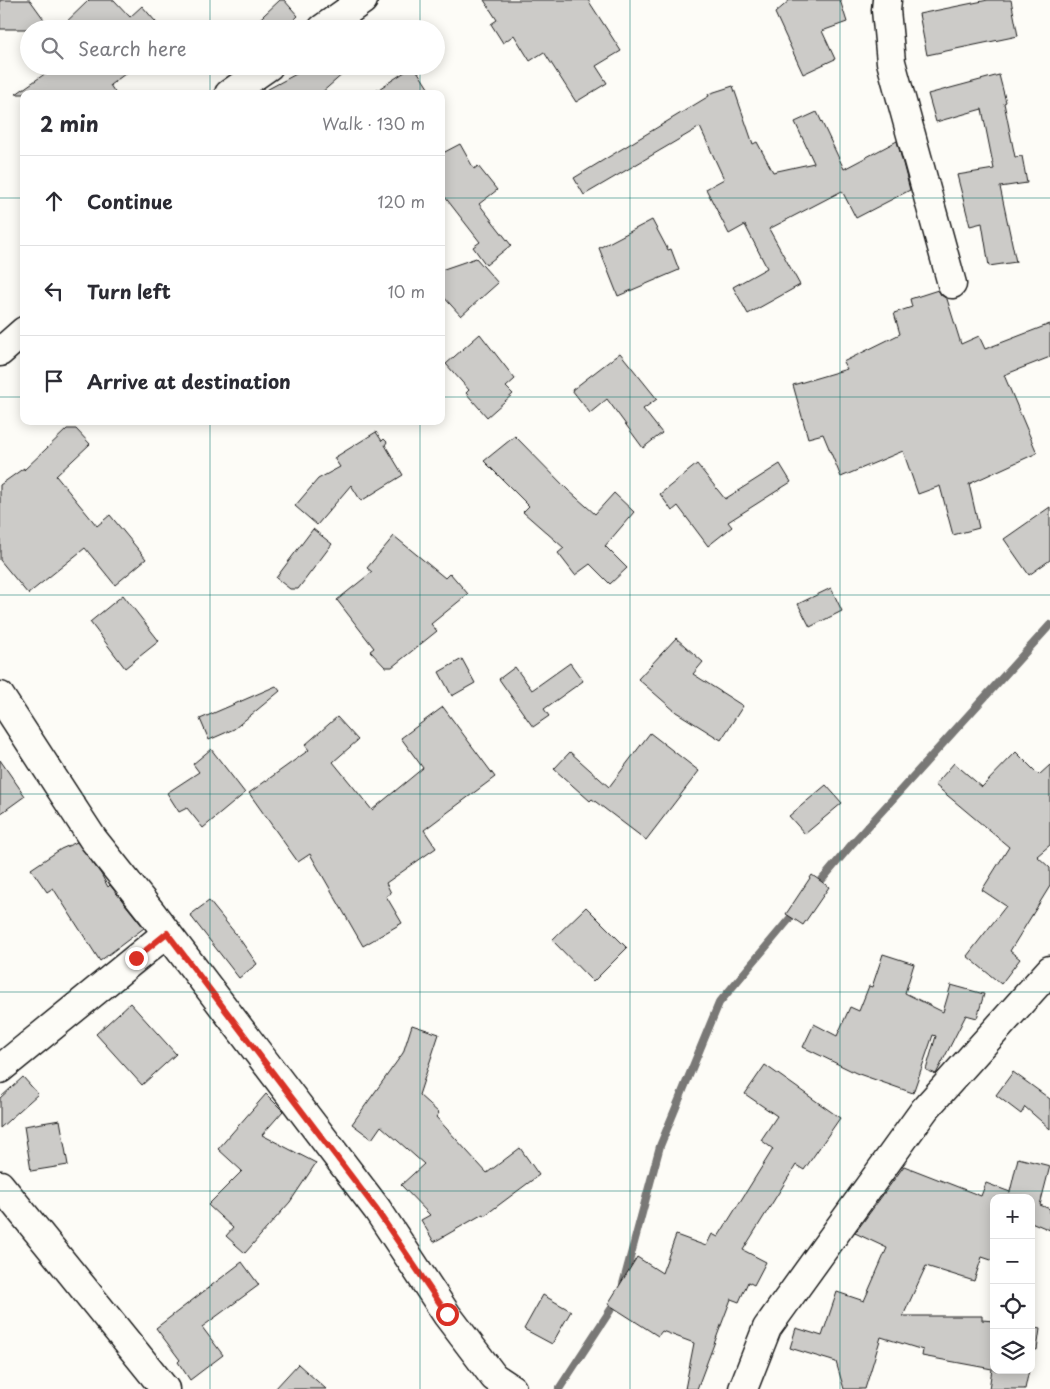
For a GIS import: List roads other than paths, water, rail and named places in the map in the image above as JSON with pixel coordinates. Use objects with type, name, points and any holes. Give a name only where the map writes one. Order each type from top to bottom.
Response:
[{"type":"street","points":[[335,20],[363,0]]},
{"type":"street","points":[[887,0],[886,10],[891,62],[952,284]]},
{"type":"street","points":[[235,90],[255,75]]},
{"type":"street","points":[[0,352],[20,334]]},
{"type":"street","points":[[2,702],[93,839],[167,933],[376,1209],[447,1314],[494,1376],[512,1389]]},
{"type":"street","points":[[0,1068],[167,933]]},
{"type":"street","points":[[743,1389],[767,1328],[919,1117],[1050,970]]},
{"type":"street","points":[[0,1185],[165,1389]]},
{"type":"waterway","points":[[815,888],[852,844],[1050,625]]},
{"type":"waterway","points":[[623,1284],[660,1146],[719,1003],[796,911]]},
{"type":"waterway","points":[[559,1389],[617,1300]]}]
